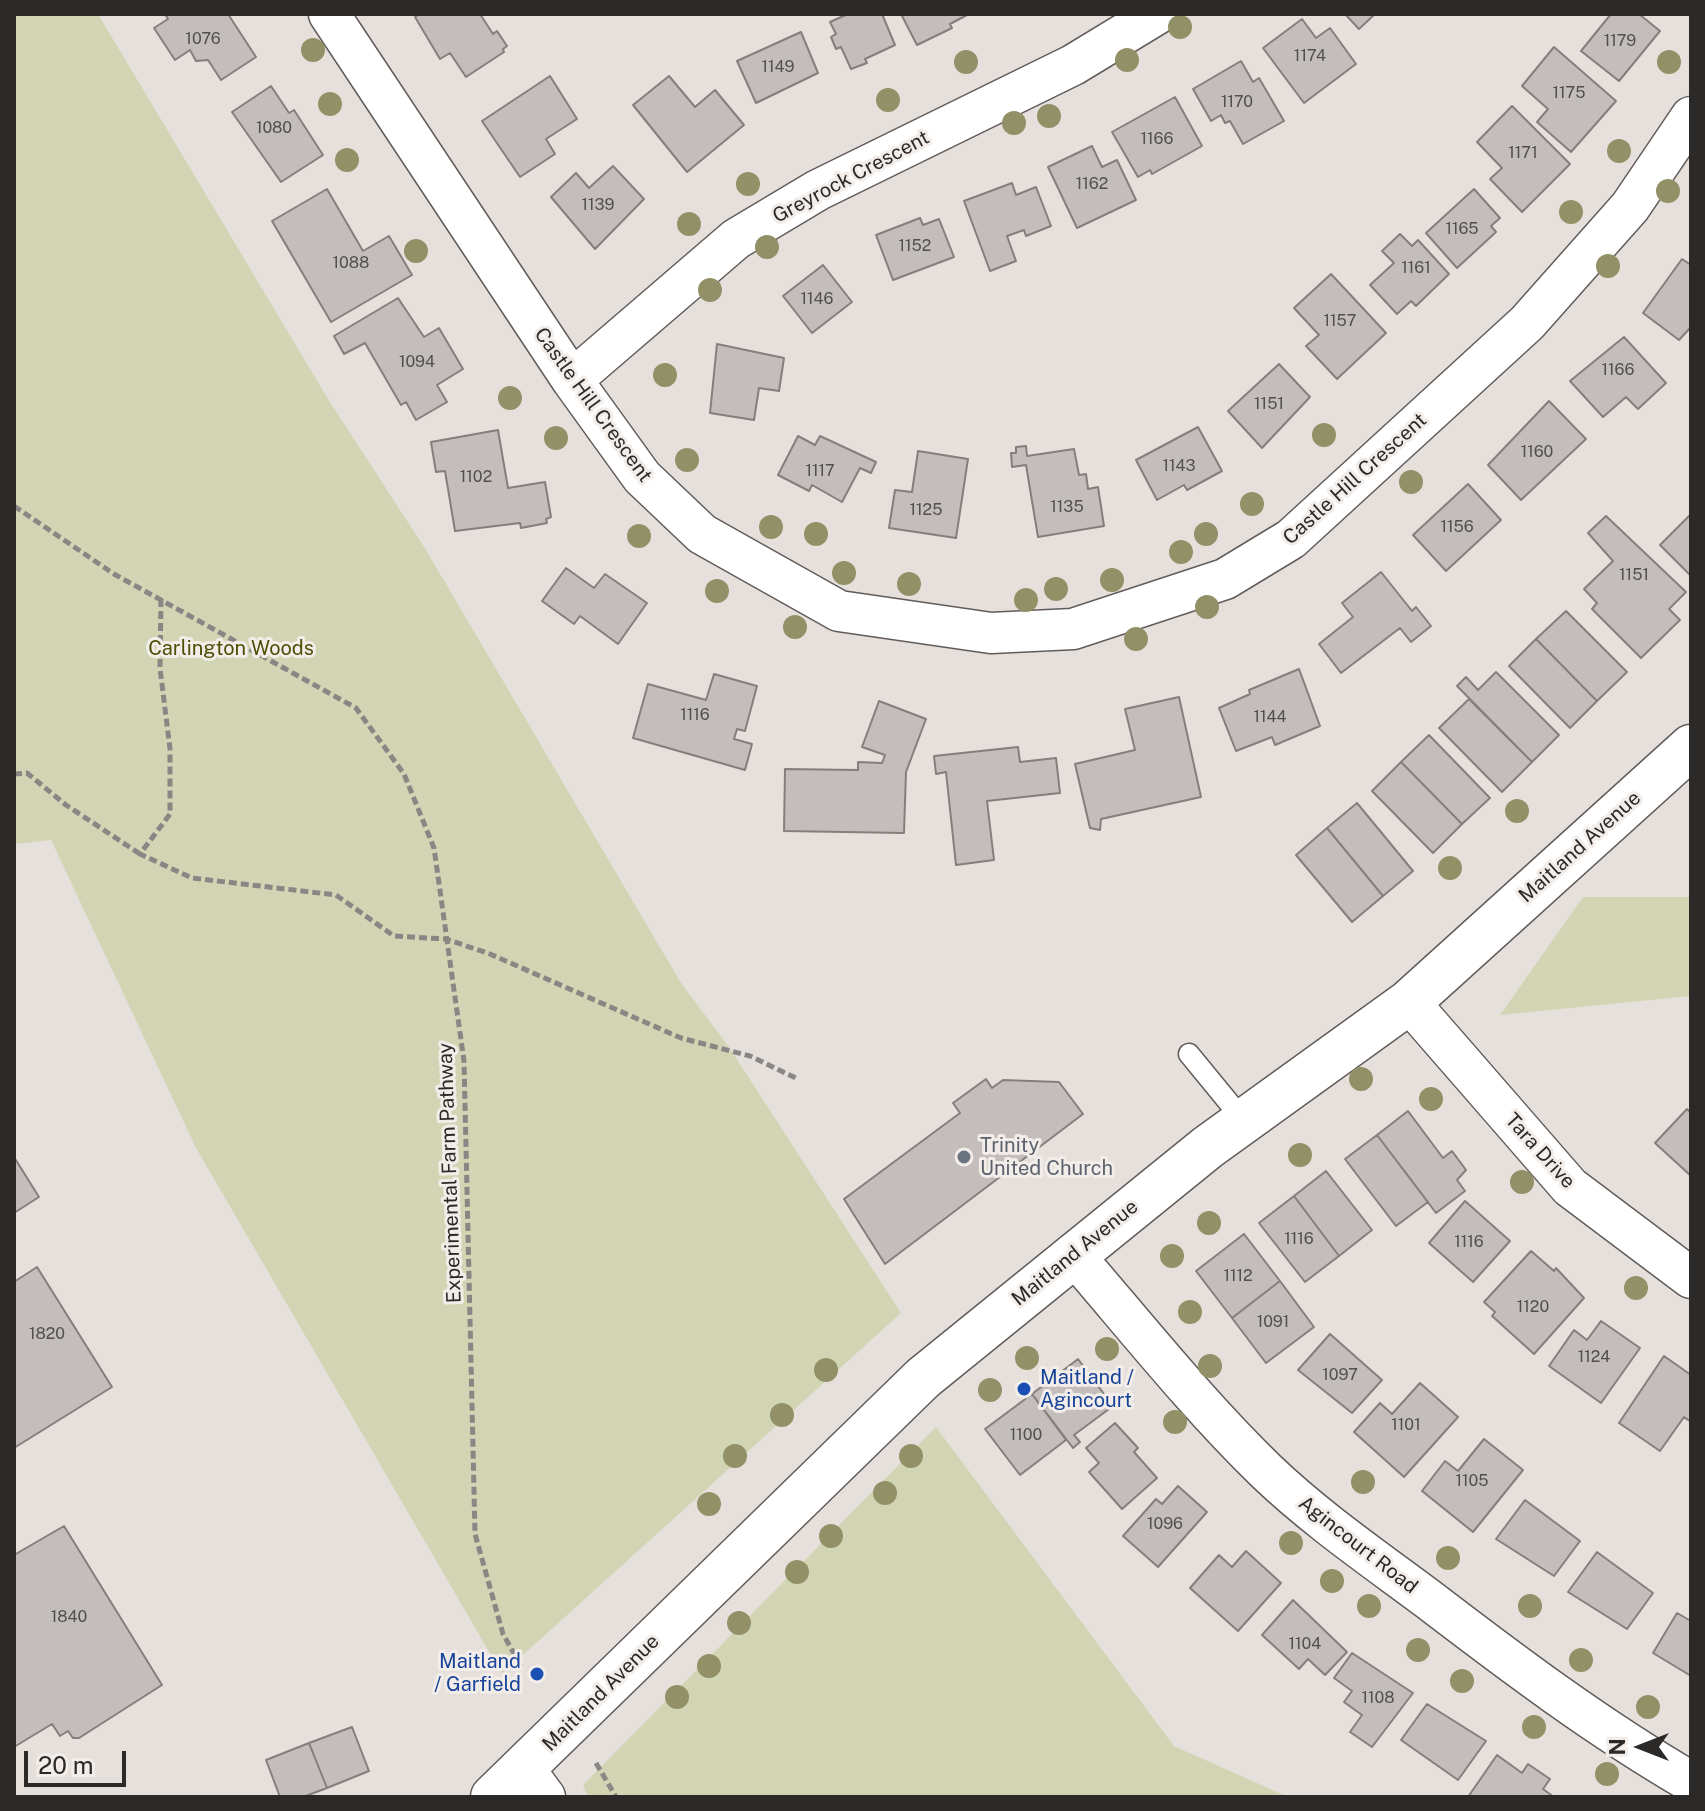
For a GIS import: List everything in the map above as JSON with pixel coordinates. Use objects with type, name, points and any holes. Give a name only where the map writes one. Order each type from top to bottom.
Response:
[{"type":"main road","name":"Maitland Avenue","points":[[521,1788],[923,1378],[1073,1254],[1244,1121],[1409,1002],[1691,747]]},
{"type":"street","name":"Castle Hill Crescent","points":[[329,14],[572,380],[642,477],[702,534],[839,611],[991,633],[1073,629],[1225,579],[1291,539],[1527,323],[1630,207],[1691,117]]},
{"type":"street","name":"Greyrock Crescent","points":[[572,380],[736,239],[818,190],[1073,65],[1157,14]]},
{"type":"street","name":"Tara Drive","points":[[1409,1002],[1570,1187],[1691,1278]]},
{"type":"street","name":"Agincourt Road","points":[[1073,1254],[1179,1378],[1267,1472],[1369,1555],[1513,1663],[1621,1741],[1691,1782]]},
{"type":"lane","points":[[1189,1054],[1244,1121]]},
{"type":"path","name":"Experimental Farm Pathway","points":[[14,506],[114,574],[356,708],[404,774],[434,848],[464,1061],[475,1534],[503,1634],[521,1666]]},
{"type":"path","points":[[140,854],[170,814],[170,749],[160,668],[161,599]]},
{"type":"path","points":[[14,774],[27,773],[66,805],[140,854],[192,878],[336,895],[394,936],[446,939],[504,960],[681,1038],[750,1056],[798,1079]]},
{"type":"path","points":[[596,1763],[616,1797]]},
{"type":"green space","name":"Carlington Woods","points":[[14,14],[98,14],[328,399],[426,550],[681,983],[729,1047],[901,1313],[502,1674],[196,1148],[51,840],[14,844]]},
{"type":"green space","points":[[1583,897],[1691,897],[1691,996],[1500,1015]]},
{"type":"green space","points":[[936,1427],[1174,1746],[1288,1797],[588,1797],[583,1785]]},
{"type":"building","points":[[165,14],[228,14],[256,57],[221,80],[208,60],[196,61],[190,50],[175,60],[154,28],[168,19]]},
{"type":"building","points":[[419,14],[480,14],[493,34],[497,31],[507,46],[504,52],[466,77],[450,53],[440,59],[415,17]]},
{"type":"building","points":[[848,14],[882,14],[895,45],[851,69],[841,47],[836,49],[831,37],[836,34],[830,22]]},
{"type":"building","points":[[901,14],[969,14],[950,24],[952,28],[917,45]]},
{"type":"building","points":[[1345,14],[1375,14],[1359,29]]},
{"type":"building","points":[[1611,14],[1639,14],[1660,31],[1619,81],[1581,51]]},
{"type":"building","points":[[1302,19],[1316,38],[1330,28],[1356,64],[1304,103],[1263,48]]},
{"type":"building","points":[[801,32],[818,73],[756,103],[737,61]]},
{"type":"building","points":[[1554,47],[1616,101],[1571,152],[1537,122],[1548,109],[1522,86]]},
{"type":"building","points":[[1241,61],[1253,82],[1259,78],[1284,121],[1243,144],[1230,121],[1225,123],[1221,115],[1211,121],[1193,89]]},
{"type":"building","points":[[550,76],[577,119],[546,139],[555,154],[520,177],[482,121]]},
{"type":"building","points":[[669,76],[695,107],[715,90],[744,125],[687,172],[633,105]]},
{"type":"building","points":[[271,86],[289,113],[294,110],[323,155],[281,182],[232,112]]},
{"type":"building","points":[[1175,97],[1202,146],[1152,174],[1150,170],[1138,177],[1112,132]]},
{"type":"building","points":[[1512,106],[1570,164],[1522,212],[1490,179],[1502,168],[1477,142]]},
{"type":"building","points":[[1092,146],[1102,167],[1117,160],[1136,200],[1077,228],[1048,167]]},
{"type":"building","points":[[613,166],[644,199],[595,249],[551,197],[576,173],[589,188]]},
{"type":"building","points":[[1012,183],[1016,195],[1036,187],[1051,226],[1026,236],[1024,230],[1007,236],[1016,261],[990,271],[964,201]]},
{"type":"building","points":[[327,189],[363,251],[389,236],[412,275],[331,322],[272,221]]},
{"type":"building","points":[[1474,189],[1500,218],[1491,226],[1496,232],[1457,268],[1426,233]]},
{"type":"building","points":[[920,218],[923,225],[939,219],[954,257],[893,280],[876,235]]},
{"type":"building","points":[[1400,234],[1412,246],[1418,240],[1449,274],[1416,306],[1411,301],[1397,314],[1370,285],[1394,263],[1382,251]]},
{"type":"building","points":[[1682,259],[1691,265],[1691,327],[1679,340],[1643,313]]},
{"type":"building","points":[[823,265],[852,302],[812,333],[783,296]]},
{"type":"building","points":[[1331,274],[1386,333],[1337,379],[1306,346],[1319,335],[1294,308]]},
{"type":"building","points":[[398,298],[424,337],[439,328],[463,369],[437,385],[447,402],[416,420],[406,402],[401,405],[365,343],[344,354],[334,336]]},
{"type":"building","points":[[1624,337],[1666,383],[1638,409],[1626,397],[1603,417],[1570,381]]},
{"type":"building","points":[[717,344],[784,358],[779,391],[759,388],[754,420],[710,413]]},
{"type":"building","points":[[1279,364],[1310,397],[1262,448],[1228,411]]},
{"type":"building","points":[[1549,401],[1586,439],[1521,500],[1488,465]]},
{"type":"building","points":[[1198,427],[1222,471],[1187,490],[1184,485],[1157,500],[1136,460]]},
{"type":"building","points":[[498,430],[508,488],[545,482],[551,517],[546,519],[547,523],[521,528],[520,523],[455,531],[445,471],[436,472],[431,442]]},
{"type":"building","points":[[798,436],[815,445],[820,436],[876,462],[871,473],[860,468],[842,502],[812,485],[809,491],[778,475]]},
{"type":"building","points":[[1026,446],[1027,456],[1074,449],[1079,475],[1086,474],[1088,489],[1098,487],[1104,526],[1038,537],[1026,465],[1012,467],[1011,453],[1016,453],[1016,447]]},
{"type":"building","points":[[918,451],[968,459],[956,538],[889,528],[895,490],[912,492]]},
{"type":"building","points":[[1468,484],[1501,520],[1446,571],[1413,535]]},
{"type":"building","points":[[1691,514],[1691,576],[1660,545]]},
{"type":"building","points":[[1606,516],[1686,592],[1669,609],[1680,620],[1641,658],[1592,609],[1597,603],[1584,589],[1613,561],[1588,533]]},
{"type":"building","points":[[566,568],[594,588],[605,574],[647,603],[618,644],[580,616],[574,624],[542,601]]},
{"type":"building","points":[[1381,572],[1412,611],[1416,607],[1431,626],[1411,642],[1400,628],[1341,673],[1319,644],[1353,617],[1342,603]]},
{"type":"building","points":[[1566,611],[1627,672],[1597,701],[1536,639]]},
{"type":"building","points":[[1536,639],[1597,701],[1570,728],[1509,666]]},
{"type":"building","points":[[1299,669],[1320,726],[1275,745],[1272,737],[1236,751],[1219,708],[1250,694],[1249,690]]},
{"type":"building","points":[[1496,672],[1559,735],[1532,762],[1457,686],[1466,677],[1478,690]]},
{"type":"building","points":[[714,674],[757,686],[745,731],[737,729],[734,739],[752,744],[745,770],[633,738],[648,684],[706,700]]},
{"type":"building","points":[[1179,697],[1201,797],[1101,819],[1100,830],[1090,828],[1075,764],[1135,750],[1125,709]]},
{"type":"building","points":[[1469,699],[1532,762],[1502,792],[1439,728]]},
{"type":"building","points":[[879,701],[926,719],[906,772],[904,833],[784,831],[785,769],[858,770],[858,762],[882,763],[885,755],[862,747]]},
{"type":"building","points":[[1429,735],[1490,798],[1462,824],[1401,762]]},
{"type":"building","points":[[1018,747],[1020,762],[1056,758],[1060,793],[987,801],[994,860],[956,865],[946,772],[936,774],[934,756]]},
{"type":"building","points":[[1401,762],[1462,824],[1433,853],[1372,791]]},
{"type":"building","points":[[1357,803],[1413,871],[1383,896],[1327,828]]},
{"type":"building","points":[[1327,828],[1383,896],[1352,922],[1296,855]]},
{"type":"building","name":"Trinity United Church","points":[[986,1079],[992,1088],[1003,1080],[1059,1082],[1083,1114],[885,1264],[844,1199],[960,1113],[953,1103]]},
{"type":"building","points":[[1687,1109],[1691,1113],[1691,1176],[1655,1143]]},
{"type":"building","points":[[1408,1111],[1443,1158],[1452,1151],[1466,1170],[1457,1180],[1465,1191],[1436,1213],[1377,1135]]},
{"type":"building","points":[[1377,1135],[1428,1202],[1396,1226],[1345,1159]]},
{"type":"building","points":[[14,1157],[39,1197],[14,1213]]},
{"type":"building","points":[[1326,1171],[1372,1230],[1339,1256],[1294,1196]]},
{"type":"building","points":[[1294,1196],[1339,1256],[1305,1282],[1259,1223]]},
{"type":"building","points":[[1465,1201],[1510,1241],[1473,1282],[1429,1243]]},
{"type":"building","points":[[1244,1234],[1280,1281],[1232,1318],[1196,1271]]},
{"type":"building","points":[[1531,1251],[1554,1271],[1556,1268],[1584,1298],[1534,1354],[1492,1316],[1495,1312],[1484,1302]]},
{"type":"building","points":[[37,1267],[112,1387],[14,1448],[14,1282]]},
{"type":"building","points":[[1280,1281],[1314,1327],[1266,1363],[1232,1318]]},
{"type":"building","points":[[1601,1321],[1640,1348],[1601,1403],[1549,1366],[1574,1330],[1587,1340]]},
{"type":"building","points":[[1330,1334],[1382,1380],[1352,1413],[1298,1370]]},
{"type":"building","points":[[1664,1356],[1691,1375],[1691,1422],[1684,1417],[1660,1451],[1619,1423]]},
{"type":"building","points":[[1078,1359],[1113,1406],[1074,1435],[1080,1442],[1073,1448],[1032,1394]]},
{"type":"building","points":[[1420,1383],[1458,1417],[1404,1477],[1354,1432],[1380,1403],[1392,1414]]},
{"type":"building","points":[[1032,1394],[1066,1440],[1020,1475],[985,1429]]},
{"type":"building","points":[[1115,1423],[1138,1448],[1134,1452],[1157,1478],[1122,1509],[1089,1472],[1099,1463],[1086,1448]]},
{"type":"building","points":[[1484,1439],[1523,1470],[1473,1532],[1422,1491],[1445,1461],[1458,1471]]},
{"type":"building","points":[[1178,1486],[1207,1512],[1158,1567],[1123,1536],[1156,1499],[1162,1504]]},
{"type":"building","points":[[1525,1500],[1580,1541],[1554,1576],[1496,1539]]},
{"type":"building","points":[[64,1526],[162,1685],[79,1738],[73,1738],[68,1731],[60,1736],[52,1724],[14,1747],[14,1555]]},
{"type":"building","points":[[1246,1551],[1281,1583],[1238,1631],[1190,1588],[1219,1555],[1232,1567]]},
{"type":"building","points":[[1597,1552],[1653,1593],[1627,1629],[1568,1592]]},
{"type":"building","points":[[1293,1600],[1347,1652],[1325,1675],[1308,1659],[1299,1669],[1262,1635]]},
{"type":"building","points":[[1677,1613],[1691,1621],[1691,1676],[1653,1653]]},
{"type":"building","points":[[1352,1653],[1413,1693],[1372,1747],[1350,1732],[1362,1715],[1344,1702],[1352,1691],[1334,1678]]},
{"type":"building","points":[[1427,1704],[1486,1741],[1458,1780],[1401,1740]]},
{"type":"building","points":[[352,1727],[369,1771],[327,1788],[309,1743]]},
{"type":"building","points":[[309,1743],[327,1788],[303,1797],[280,1797],[266,1760]]},
{"type":"building","points":[[1497,1755],[1522,1773],[1528,1764],[1550,1779],[1543,1789],[1554,1797],[1468,1797]]},
{"type":"place","name":"Trinity United Church","points":[[964,1157]]},
{"type":"place","name":"Maitland / Agincourt","points":[[1024,1389]]},
{"type":"place","name":"Maitland / Garfield","points":[[537,1674]]}]
